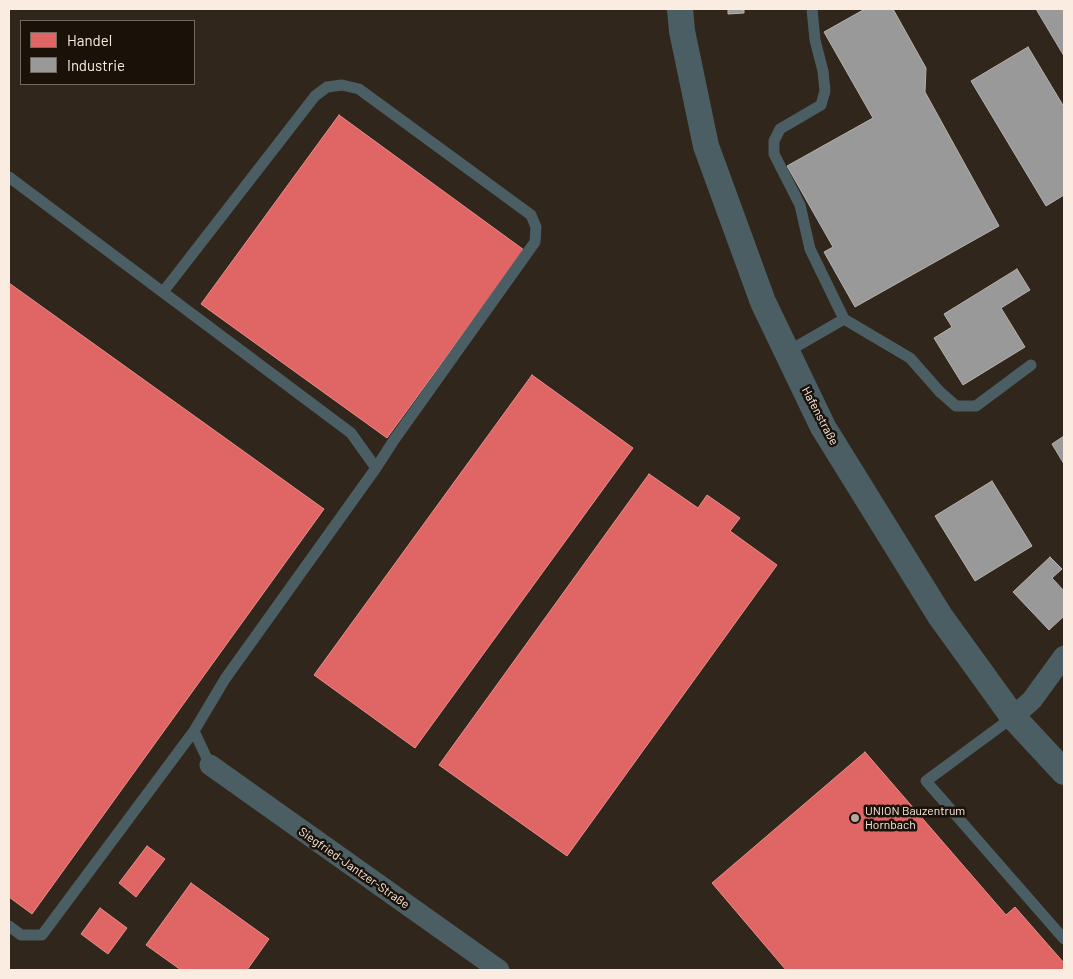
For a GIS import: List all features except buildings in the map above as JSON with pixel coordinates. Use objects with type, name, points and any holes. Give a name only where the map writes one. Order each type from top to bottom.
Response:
[{"type":"street","name":"Hafenstraße","points":[[680,9],[682,31],[706,146],[763,302],[823,426],[935,608],[1013,717],[1064,772]]},
{"type":"street","points":[[1013,717],[1032,700],[1064,656]]},
{"type":"street","name":"Siegfried-Jantzer-Straße","points":[[210,765],[499,970]]},
{"type":"lane","points":[[812,9],[815,40],[823,71],[825,91],[821,105],[780,129],[774,141],[774,154],[800,205],[810,249],[844,319],[910,358],[940,392],[956,406],[976,406],[1030,365]]},
{"type":"lane","points":[[9,926],[21,935],[42,935],[194,731],[225,679],[535,242],[536,227],[531,215],[359,89],[342,85],[327,87],[315,96],[162,292]]},
{"type":"lane","points":[[9,177],[351,433],[376,468]]},
{"type":"lane","points":[[787,352],[844,319]]},
{"type":"lane","points":[[1013,717],[926,781],[1064,939]]},
{"type":"lane","points":[[194,731],[210,765]]},
{"type":"place","name":"UNION Bauzentrum Hornbach","points":[[855,818]]}]
